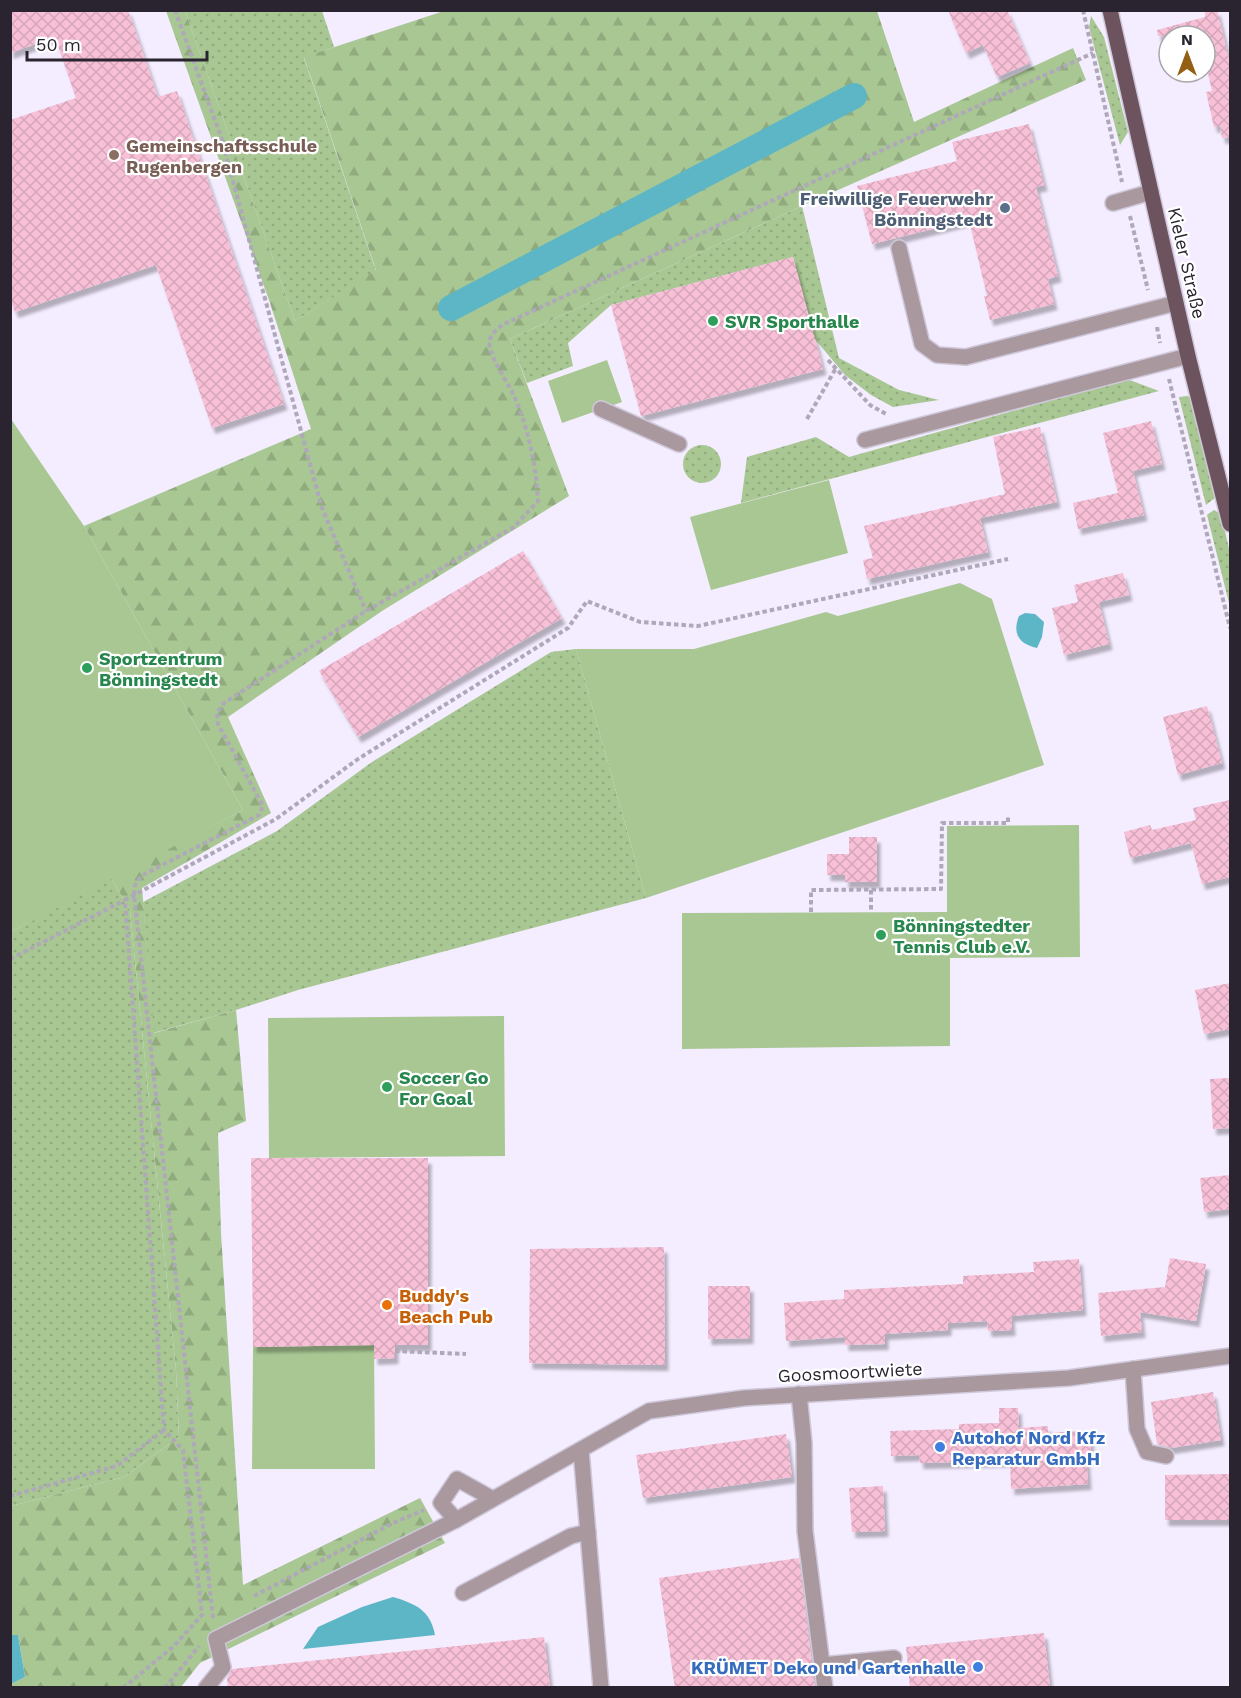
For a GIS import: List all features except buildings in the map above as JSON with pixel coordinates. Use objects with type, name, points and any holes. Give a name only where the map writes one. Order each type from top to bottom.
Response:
[{"type":"main road","name":"Kieler Straße","points":[[1110,10],[1188,356],[1226,489],[1230,524]]},
{"type":"street","points":[[1113,203],[1151,192]]},
{"type":"street","points":[[899,248],[922,344],[937,354],[966,357],[1176,303]]},
{"type":"street","points":[[865,440],[1188,356]]},
{"type":"street","points":[[601,410],[679,444]]},
{"type":"street","name":"Goosmoortwiete","points":[[206,1688],[223,1667],[216,1640],[456,1520],[649,1411],[744,1398],[1069,1378],[1230,1356]]},
{"type":"street","points":[[1133,1370],[1137,1429],[1147,1452],[1166,1456]]},
{"type":"street","points":[[800,1394],[804,1443],[805,1531],[825,1688]]},
{"type":"street","points":[[581,1450],[601,1688]]},
{"type":"street","points":[[456,1520],[441,1503],[457,1479],[493,1499]]},
{"type":"street","points":[[463,1593],[572,1536],[588,1532]]},
{"type":"street","points":[[822,1665],[894,1658]]},
{"type":"path","points":[[175,10],[221,137],[322,508],[366,611]]},
{"type":"path","points":[[209,1626],[213,1617],[134,894],[135,886],[141,876],[259,815],[263,806],[218,724],[217,713],[224,703],[366,611],[514,527],[538,501],[531,442],[515,398],[489,347],[491,335],[502,325],[1093,53]]},
{"type":"path","points":[[828,360],[870,405],[884,414]]},
{"type":"path","points":[[807,419],[836,368]]},
{"type":"path","points":[[10,959],[276,819],[358,759],[568,628],[587,601],[640,622],[698,626],[1008,559]]},
{"type":"path","points":[[811,912],[811,890],[941,889],[942,824],[1008,823],[1008,815]]},
{"type":"path","points":[[871,890],[871,912]]},
{"type":"path","points":[[123,1688],[174,1646],[202,1615],[183,1450],[164,1430],[125,900]]},
{"type":"path","points":[[395,1351],[466,1354]]},
{"type":"path","points":[[10,1496],[117,1466],[164,1430]]},
{"type":"path","points":[[244,1601],[393,1523],[441,1503]]},
{"type":"path","points":[[213,1617],[224,1612]]},
{"type":"path","points":[[165,1688],[201,1643]]},
{"type":"green space","points":[[166,11],[185,11],[295,321],[376,270],[304,57],[444,11],[877,11],[914,122],[1073,48],[1086,80],[510,339],[569,496],[382,611],[228,717],[271,813],[142,888],[154,1033],[236,1010],[246,1121],[218,1133],[221,1233],[243,1585],[420,1498],[445,1543],[200,1663],[181,1687],[11,1687],[11,1684],[25,1677],[18,1635],[11,1635],[11,1506],[124,1477],[179,1437],[176,1371],[130,910],[111,878],[243,810],[84,526],[311,429],[269,300]]},
{"type":"green space","points":[[185,11],[322,11],[334,47],[304,58],[376,271],[295,321]]},
{"type":"green space","points":[[1091,16],[1104,37],[1128,132],[1120,145],[1089,27]]},
{"type":"green space","points":[[802,206],[839,358],[899,390],[939,400],[893,407],[871,395],[845,375],[814,338],[793,257],[611,305],[568,343],[573,366],[527,383],[510,339]]},
{"type":"green space","points":[[607,360],[622,402],[562,423],[548,381]]},
{"type":"green space","points":[[1127,379],[1159,391],[741,503],[747,457],[816,437],[849,457]]},
{"type":"green space","points":[[1179,397],[1192,398],[1216,497],[1206,505]]},
{"type":"green space","name":"Sportzentrum Bönningstedt","points":[[11,419],[84,526],[243,810],[11,932]]},
{"type":"green space","points":[[702,445],[709,446],[715,451],[720,457],[720,471],[715,477],[709,482],[702,483],[695,482],[689,477],[684,471],[683,464],[684,457],[689,451],[695,446]]},
{"type":"green space","points":[[829,480],[848,553],[711,590],[690,517]]},
{"type":"green space","points":[[1214,510],[1221,514],[1230,553],[1230,607],[1207,515]]},
{"type":"green space","points":[[960,583],[992,599],[1044,765],[646,898],[576,649],[694,649],[826,612],[838,616]]},
{"type":"green space","points":[[576,649],[646,898],[298,990],[153,1033],[143,902],[277,831],[372,762],[551,652]]},
{"type":"green space","name":"Bönningstedter Tennis Club e.V.","points":[[1079,825],[1080,957],[950,958],[950,1046],[682,1049],[682,913],[947,912],[947,826]]},
{"type":"green space","points":[[111,878],[130,910],[176,1371],[179,1437],[124,1477],[11,1506],[11,932]]},
{"type":"green space","name":"Soccer Go For Goal","points":[[504,1016],[505,1156],[269,1158],[268,1018]]},
{"type":"green space","points":[[374,1345],[375,1469],[252,1469],[253,1347]]},
{"type":"water","points":[[1025,613],[1035,614],[1044,622],[1042,637],[1037,648],[1022,641],[1017,633],[1019,616]]},
{"type":"water","points":[[393,1597],[421,1609],[430,1619],[435,1635],[303,1649],[318,1627],[362,1607]]},
{"type":"water","points":[[11,1635],[18,1635],[25,1677],[11,1684]]},
{"type":"waterway","points":[[451,308],[854,96]]},
{"type":"place","name":"Gemeinschaftsschule Rugenbergen","points":[[114,155]]},
{"type":"place","name":"Freiwillige Feuerwehr Bönningstedt","points":[[1005,208]]},
{"type":"place","name":"SVR Sporthalle","points":[[713,321]]},
{"type":"place","name":"Sportzentrum Bönningstedt","points":[[87,668]]},
{"type":"place","name":"Bönningstedter Tennis Club e.V.","points":[[881,935]]},
{"type":"place","name":"Soccer Go For Goal","points":[[387,1087]]},
{"type":"place","name":"Buddy's Beach Pub","points":[[387,1305]]},
{"type":"place","name":"Autohof Nord Kfz Reparatur GmbH","points":[[940,1447]]},
{"type":"place","name":"KRÜMET Deko und Gartenhalle","points":[[978,1667]]}]
